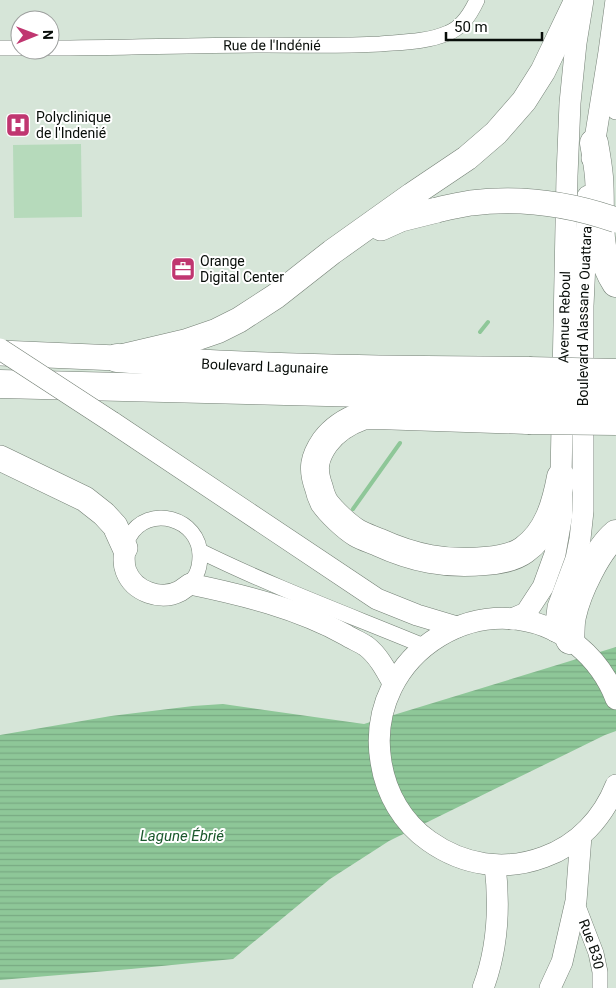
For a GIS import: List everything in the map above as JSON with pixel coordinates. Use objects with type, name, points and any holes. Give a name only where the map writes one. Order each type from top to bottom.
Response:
[{"type":"highway","points":[[116,358],[185,342],[239,320],[276,296],[332,252],[467,158],[496,133],[524,100],[543,71],[577,0]]},
{"type":"highway","points":[[594,143],[599,178],[599,223],[602,247],[609,272],[616,283]]},
{"type":"highway","points":[[332,252],[401,219],[471,203],[513,201],[549,204],[599,214],[616,220]]},
{"type":"highway","name":"Boulevard Lagunaire","points":[[0,351],[238,366],[343,369],[529,396]]},
{"type":"highway","points":[[561,477],[551,517],[533,543],[524,550],[502,559],[450,562],[424,559],[398,552],[356,533],[324,501],[317,483],[315,459],[327,439],[338,428],[363,416],[529,396],[616,373]]},
{"type":"highway","name":"Boulevard Lagunaire","points":[[0,384],[529,396]]},
{"type":"highway","points":[[529,396],[616,399]]},
{"type":"highway","points":[[529,396],[616,421]]},
{"type":"highway","points":[[0,458],[85,499],[104,514],[115,526],[124,548]]},
{"type":"highway","points":[[569,640],[575,603],[595,560],[616,534]]},
{"type":"main road","name":"Avenue Reboul","points":[[512,619],[526,613],[543,587],[555,554],[562,514],[561,477],[567,176],[570,103],[576,43],[583,0]]},
{"type":"main road","name":"Boulevard Alassane Ouattara","points":[[569,640],[558,607],[576,559],[580,539],[582,511],[583,306],[589,184],[616,0]]},
{"type":"main road","points":[[0,351],[112,422],[377,599],[417,615],[457,627]]},
{"type":"main road","points":[[124,548],[127,572],[134,583],[143,591],[155,595],[168,595],[180,592],[190,584],[255,599],[318,620],[366,647],[376,656],[387,670],[389,692]]},
{"type":"main road","points":[[615,793],[595,821],[581,836],[553,854],[515,865],[495,865],[462,859],[441,850],[422,836],[407,821],[395,803],[387,787],[382,770],[379,753],[379,734],[382,714],[389,692],[409,660],[438,636],[476,621],[512,619],[532,622],[569,640],[601,670],[616,699]]},
{"type":"main road","points":[[550,988],[562,962],[576,901],[581,836]]},
{"type":"main road","points":[[483,988],[488,975],[496,937],[498,895],[495,865]]},
{"type":"street","name":"Rue de l'Indénié","points":[[60,48],[400,43],[432,38],[450,32],[466,20],[477,0]]},
{"type":"street","points":[[608,54],[616,110]]},
{"type":"street","points":[[124,548],[129,536],[137,527],[147,521],[158,518],[170,518],[181,522],[197,539],[200,551],[197,574],[190,584]]},
{"type":"street","points":[[200,551],[257,578],[424,646]]},
{"type":"street","name":"Rue B30","points":[[576,901],[596,953],[600,972],[600,988]]},
{"type":"shaded area","points":[[81,144],[82,217],[14,218],[13,145]]},
{"type":"water","name":"Lagune Ébrié","points":[[616,647],[616,731],[389,841],[330,879],[233,959],[0,980],[0,735],[111,716],[223,704],[364,724]]},
{"type":"waterway","points":[[480,332],[488,322]]},
{"type":"waterway","points":[[353,509],[400,443]]},
{"type":"place","name":"Polyclinique de l'Indenié","points":[[18,125]]},
{"type":"place","name":"Orange Digital Center","points":[[183,269]]}]
